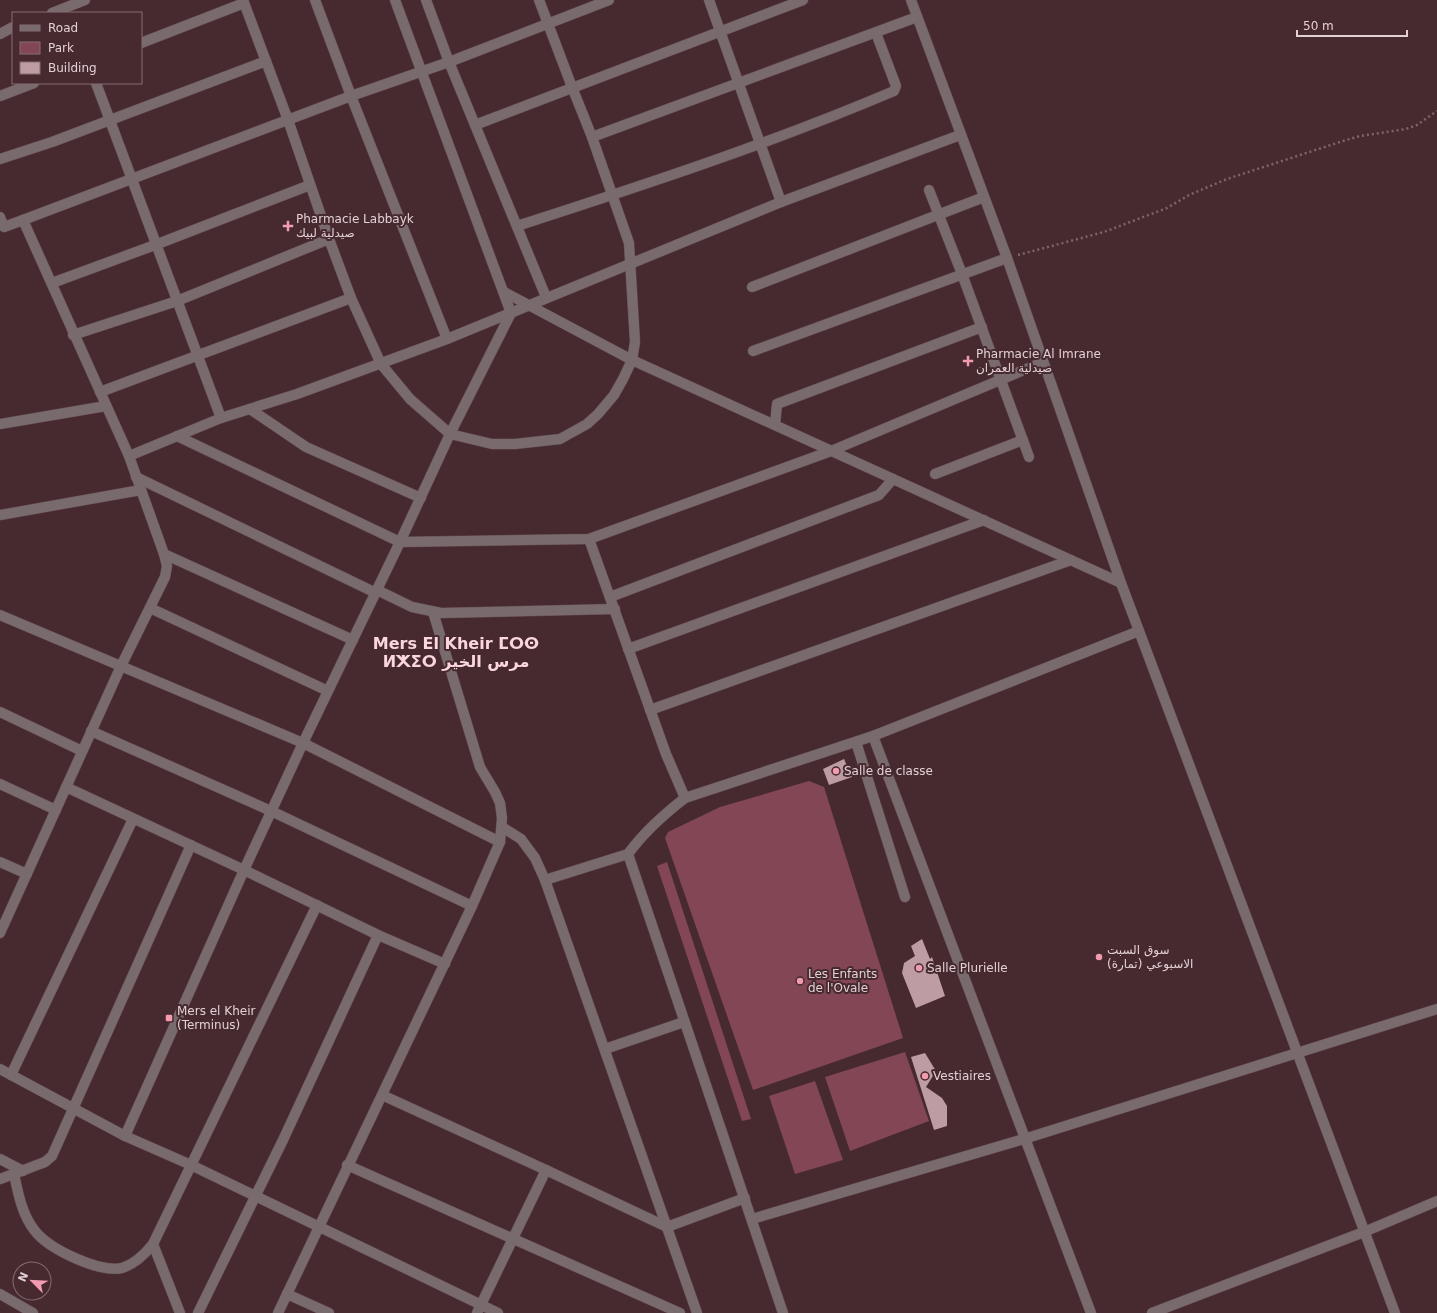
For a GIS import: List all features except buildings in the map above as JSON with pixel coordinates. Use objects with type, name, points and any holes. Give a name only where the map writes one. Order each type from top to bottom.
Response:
[{"type":"street","points":[[54,12],[84,0]]},
{"type":"street","points":[[315,0],[350,96],[447,339]]},
{"type":"street","points":[[125,1136],[271,811],[450,434],[511,313],[395,0]]},
{"type":"street","points":[[426,0],[449,62],[546,297]]},
{"type":"street","points":[[142,42],[243,2],[288,120],[351,298],[381,364],[410,399],[450,434],[492,444],[515,444],[560,439],[578,430],[598,414],[614,396],[632,360],[635,322],[629,264],[629,243],[592,137],[540,0]]},
{"type":"street","points":[[0,217],[4,227],[350,96],[449,62],[609,0]]},
{"type":"street","points":[[709,0],[781,202]]},
{"type":"street","points":[[475,125],[803,0]]},
{"type":"street","points":[[911,0],[1007,258],[1120,583],[1395,1313]]},
{"type":"street","points":[[592,137],[917,17]]},
{"type":"street","points":[[0,34],[12,28]]},
{"type":"street","points":[[517,226],[612,196],[760,143],[894,91],[896,86],[876,33]]},
{"type":"street","points":[[0,159],[52,142],[266,61]]},
{"type":"street","points":[[0,96],[31,84]]},
{"type":"street","points":[[96,84],[111,119],[131,180],[221,418]]},
{"type":"street","points":[[129,456],[221,418],[381,364],[447,339],[546,297],[781,202],[960,135]]},
{"type":"street","points":[[52,283],[156,245],[310,185]]},
{"type":"street","points":[[929,190],[982,327],[1029,457]]},
{"type":"street","points":[[752,287],[984,197]]},
{"type":"street","points":[[0,931],[121,666],[165,577],[166,566],[164,554],[129,456],[73,335],[52,283],[23,220]]},
{"type":"street","points":[[73,335],[177,301],[329,239]]},
{"type":"street","points":[[753,350],[1007,258]]},
{"type":"street","points":[[504,292],[526,306],[632,360],[1120,583]]},
{"type":"street","points":[[100,392],[351,298]]},
{"type":"street","points":[[775,425],[777,404],[982,327]]},
{"type":"street","points":[[177,436],[400,542],[589,539],[831,451],[1001,378],[1043,362]]},
{"type":"street","points":[[0,424],[106,406]]},
{"type":"street","points":[[250,409],[306,447],[420,498]]},
{"type":"street","points":[[935,474],[1023,440]]},
{"type":"street","points":[[136,477],[376,592],[412,607],[433,612],[614,609]]},
{"type":"street","points":[[610,597],[879,495],[893,478]]},
{"type":"street","points":[[0,515],[141,490]]},
{"type":"street","points":[[628,649],[984,520]]},
{"type":"street","points":[[589,539],[650,710],[685,798]]},
{"type":"street","points":[[164,554],[353,640]]},
{"type":"street","points":[[650,710],[1071,560]]},
{"type":"street","points":[[150,608],[328,691]]},
{"type":"street","points":[[278,1313],[347,1165],[445,964],[500,842],[502,827],[500,804],[480,767],[433,612]]},
{"type":"street","points":[[0,615],[303,743],[500,842]]},
{"type":"street","points":[[545,880],[628,854],[645,832],[685,798],[873,736],[1139,632]]},
{"type":"street","points":[[0,712],[82,751]]},
{"type":"street","points":[[91,731],[271,811],[472,906]]},
{"type":"street","points":[[873,736],[1091,1313]]},
{"type":"street","points":[[856,742],[904,897]]},
{"type":"street","points":[[0,784],[56,810]]},
{"type":"street","points":[[66,788],[191,845],[378,935],[445,964]]},
{"type":"street","points":[[11,1075],[133,819]]},
{"type":"street","points":[[502,827],[521,839],[535,858],[545,880],[697,1313]]},
{"type":"street","points":[[0,1179],[49,1159],[191,845]]},
{"type":"street","points":[[628,854],[783,1313]]},
{"type":"street","points":[[0,862],[27,874]]},
{"type":"street","points":[[18,1172],[18,1194],[30,1224],[42,1237],[66,1253],[101,1267],[112,1269],[122,1268],[132,1264],[148,1251],[153,1244],[317,905]]},
{"type":"street","points":[[198,1313],[378,935]]},
{"type":"street","points":[[752,1219],[1024,1139],[1437,1009]]},
{"type":"street","points":[[605,1049],[684,1022]]},
{"type":"street","points":[[0,1070],[125,1136],[191,1165],[255,1196],[479,1309],[498,1313]]},
{"type":"street","points":[[382,1095],[667,1227],[745,1198]]},
{"type":"street","points":[[0,1160],[18,1172]]},
{"type":"street","points":[[347,1165],[680,1313]]},
{"type":"street","points":[[479,1309],[514,1240],[546,1170]]},
{"type":"street","points":[[1152,1313],[1364,1232],[1437,1201]]},
{"type":"street","points":[[153,1244],[180,1313]]},
{"type":"street","points":[[0,1294],[33,1313]]},
{"type":"street","points":[[287,1294],[329,1313]]},
{"type":"path","points":[[1007,258],[1104,232],[1167,208],[1189,195],[1227,179],[1335,143],[1360,136],[1406,129],[1416,125],[1437,111]]},
{"type":"green space","name":"Les Enfants de l'Ovale","points":[[809,781],[824,787],[903,1038],[753,1090],[665,838],[668,832],[720,807]]},
{"type":"green space","points":[[667,862],[751,1119],[742,1121],[657,866]]},
{"type":"green space","points":[[905,1052],[929,1121],[850,1151],[825,1077]]},
{"type":"green space","points":[[815,1081],[843,1160],[795,1174],[769,1096]]},
{"type":"place","name":"Pharmacie Labbayk صيدلية لبيك","points":[[288,226]]},
{"type":"place","name":"Pharmacie Al Imrane صيدلية العمران","points":[[968,361]]},
{"type":"place","name":"Salle de classe","points":[[836,771]]},
{"type":"place","name":"سوق السبت الاسبوعي (تمارة)","points":[[1099,957]]},
{"type":"place","name":"Salle Plurielle","points":[[919,968]]},
{"type":"place","name":"Les Enfants de l'Ovale","points":[[800,981]]},
{"type":"place","name":"Mers el Kheir (Terminus)","points":[[169,1018]]},
{"type":"place","name":"Vestiaires","points":[[925,1076]]},
{"type":"district","name":"Mers El Kheir ⵎⵔⵙ ⵍⵅⵉⵔ مرس الخير","points":[[456,652]]}]
